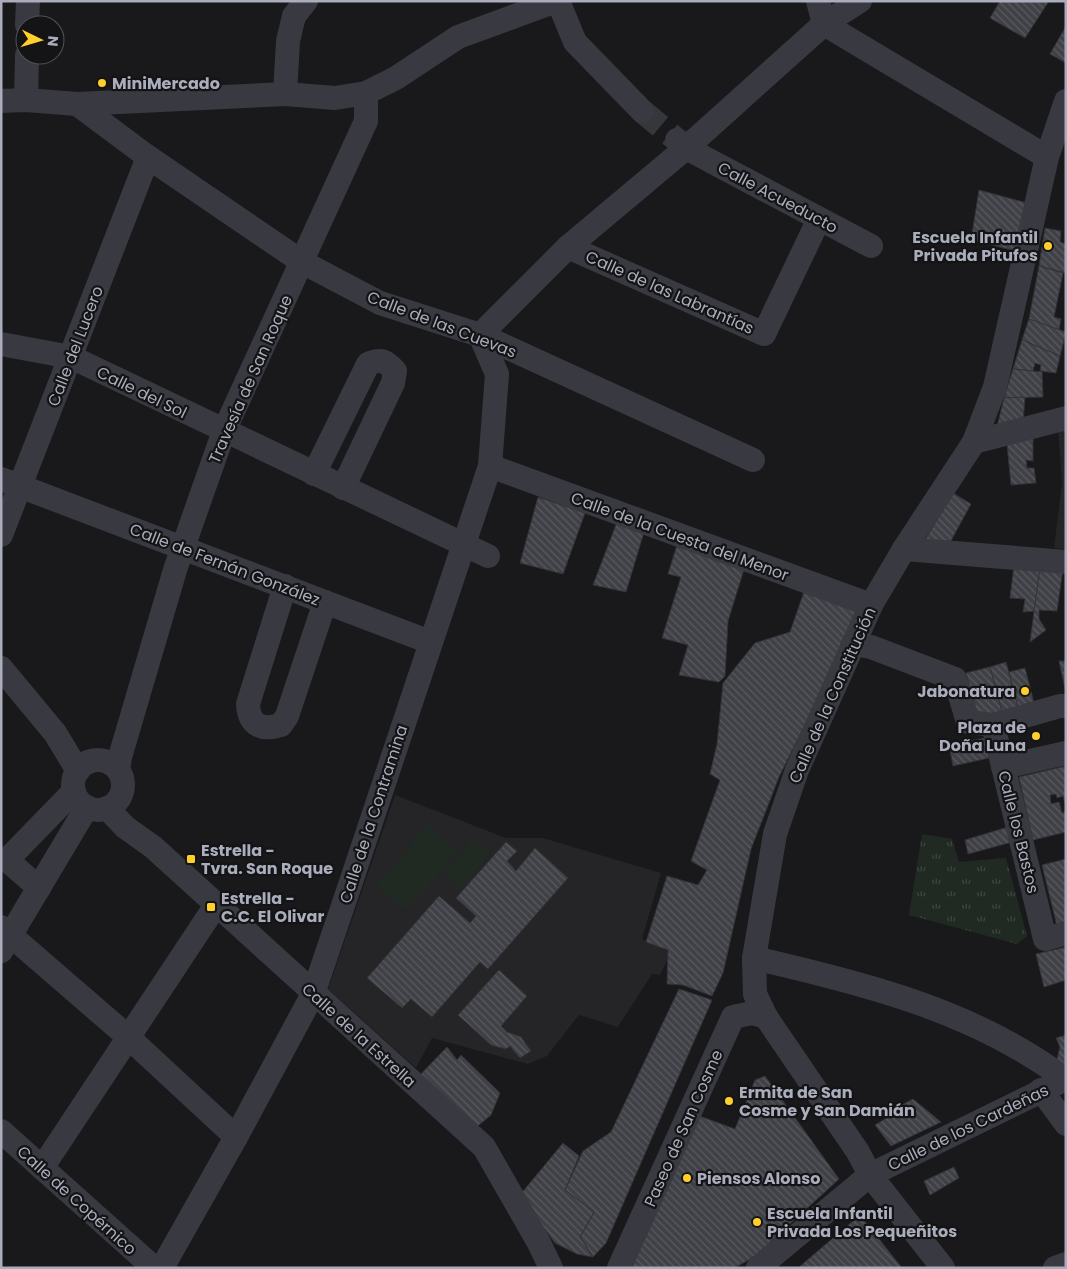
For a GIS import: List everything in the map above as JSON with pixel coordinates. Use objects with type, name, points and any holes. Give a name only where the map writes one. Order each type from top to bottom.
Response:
[{"type":"street","points":[[27,15],[28,1]]},
{"type":"street","points":[[285,94],[288,41],[294,16],[306,1]]},
{"type":"street","points":[[1,101],[26,100],[77,104],[285,94],[334,98],[366,94],[396,78],[458,38],[557,1],[575,42],[642,111]]},
{"type":"street","points":[[818,1],[824,24],[1047,157]]},
{"type":"street","points":[[480,335],[568,247],[681,144],[824,24],[860,1]]},
{"type":"street","points":[[26,100],[27,65]]},
{"type":"street","name":"Travesía de San Roque","points":[[5,938],[39,888],[97,783],[120,757],[183,548],[224,431],[366,122],[366,94]]},
{"type":"street","name":"Calle de la Constitución","points":[[943,1268],[870,1175],[858,1152],[766,1017],[755,994],[754,958],[776,834],[797,770],[871,605],[904,549],[974,442],[995,387],[1047,157],[1066,101]]},
{"type":"street","name":"Calle de las Cuevas","points":[[77,104],[148,157],[302,262],[380,303],[480,335],[753,460]]},
{"type":"street","name":"Calle Acueducto","points":[[681,144],[871,246]]},
{"type":"street","name":"Calle del Lucero","points":[[1,536],[11,482],[71,357],[148,157]]},
{"type":"street","name":"Calle de las Labrantías","points":[[568,247],[764,334],[820,219]]},
{"type":"street","name":"Calle de la Contramina","points":[[162,1268],[236,1137],[313,994],[490,466],[497,374],[480,335]]},
{"type":"street","name":"Calle del Sol","points":[[1,344],[71,357],[488,556]]},
{"type":"street","points":[[314,474],[368,364],[377,360],[387,362],[395,371],[393,383],[343,488]]},
{"type":"street","points":[[974,442],[1066,418]]},
{"type":"street","name":"Calle de la Cuesta del Menor","points":[[490,466],[871,605]]},
{"type":"street","name":"Calle de Fernán González","points":[[11,482],[430,642]]},
{"type":"street","points":[[904,549],[1066,562]]},
{"type":"street","points":[[285,586],[248,704],[249,715],[254,723],[262,727],[272,728],[281,725],[287,716],[325,602]]},
{"type":"street","points":[[853,644],[871,647],[955,679],[968,722],[992,725],[1066,706]]},
{"type":"street","name":"Calle de la Estrella","points":[[1,668],[153,847],[484,1147],[539,1243],[551,1268]]},
{"type":"street","name":"Calle los Bastos","points":[[992,725],[1055,936]]},
{"type":"street","points":[[1003,767],[1066,753]]},
{"type":"street","points":[[39,888],[7,860],[97,783]]},
{"type":"street","points":[[42,1168],[216,905]]},
{"type":"street","points":[[5,938],[128,1036],[236,1137]]},
{"type":"street","points":[[754,958],[847,979],[980,1026],[1041,1061],[1066,1079]]},
{"type":"street","name":"Paseo de San Cosme","points":[[619,1268],[733,1017],[752,1013],[766,1017]]},
{"type":"street","name":"Calle de los Cardeñas","points":[[758,1268],[870,1175],[1066,1079]]},
{"type":"street","points":[[1041,1090],[1066,1124]]},
{"type":"street","name":"Calle de Copérnico","points":[[1,1131],[154,1268]]},
{"type":"street","name":"Calle de la Estrella","points":[[539,1243],[569,1268]]},
{"type":"street","points":[[1055,1268],[1066,1264]]},
{"type":"shaded area","points":[[1066,426],[1066,549],[1054,548],[1062,483],[1058,429]]},
{"type":"shaded area","points":[[395,795],[506,838],[543,838],[661,873],[642,939],[671,952],[660,975],[652,974],[618,1027],[579,1015],[547,1056],[528,1064],[432,1038],[416,1068],[328,989]]},
{"type":"green space","points":[[430,824],[459,851],[406,910],[376,883]]},
{"type":"green space","points":[[922,834],[952,839],[959,862],[1006,858],[1027,936],[1017,944],[909,915]]},
{"type":"green space","points":[[473,839],[490,854],[459,889],[443,874]]},
{"type":"building","points":[[1000,1],[1049,1],[1025,38],[990,18]]},
{"type":"building","points":[[1066,26],[1066,63],[1050,54]]},
{"type":"building","points":[[979,190],[1027,203],[1016,251],[971,240]]},
{"type":"building","points":[[1045,228],[1061,231],[1060,242],[1066,244],[1066,273],[1039,266]]},
{"type":"building","points":[[1039,266],[1063,273],[1054,317],[1061,319],[1059,330],[1029,319]]},
{"type":"building","points":[[1029,319],[1066,332],[1060,356],[1022,340]]},
{"type":"building","points":[[1022,340],[1060,356],[1056,373],[1040,371],[1041,365],[1035,363],[1033,371],[1013,369]]},
{"type":"building","points":[[1013,369],[1042,372],[1043,397],[1004,398]]},
{"type":"building","points":[[1025,397],[1023,424],[996,431],[1004,398]]},
{"type":"building","points":[[1033,438],[1033,461],[1026,460],[1027,468],[1034,468],[1036,483],[1011,485],[1007,444]]},
{"type":"building","points":[[953,493],[971,504],[947,548],[922,545]]},
{"type":"building","points":[[538,497],[585,513],[563,574],[520,563]]},
{"type":"building","points":[[617,522],[644,532],[626,592],[593,585]]},
{"type":"building","points":[[678,542],[745,566],[728,621],[725,676],[719,682],[679,675],[688,645],[662,638],[681,577],[668,574]]},
{"type":"building","points":[[1014,566],[1040,567],[1035,611],[1023,612],[1025,599],[1010,598]]},
{"type":"building","points":[[1040,567],[1063,568],[1057,611],[1039,610],[1039,619],[1046,630],[1030,642]]},
{"type":"building","points":[[805,589],[861,612],[779,777],[751,849],[723,973],[712,996],[683,985],[667,984],[668,950],[646,942],[667,876],[698,885],[707,870],[691,861],[720,780],[710,774],[717,744],[723,683],[755,643],[790,632]]},
{"type":"building","points":[[1059,661],[1066,661],[1066,693]]},
{"type":"building","points":[[1006,662],[1018,707],[1002,712],[990,667]]},
{"type":"building","points":[[990,667],[1002,712],[978,717],[966,673]]},
{"type":"building","points":[[1025,668],[1034,703],[1018,707],[1009,672]]},
{"type":"building","points":[[985,738],[989,758],[953,766],[949,745]]},
{"type":"building","points":[[1066,766],[1066,806],[1063,796],[1057,798],[1056,794],[1050,795],[1051,804],[1059,802],[1062,813],[1066,811],[1066,832],[1033,840],[1019,777]]},
{"type":"building","points":[[1008,827],[1012,842],[968,854],[965,840]]},
{"type":"building","points":[[506,842],[517,851],[507,861],[516,871],[535,848],[568,878],[488,969],[480,962],[432,1017],[411,999],[402,1008],[367,978],[439,896],[470,923],[476,916],[456,898]]},
{"type":"building","points":[[1066,859],[1066,924],[1057,926],[1042,865]]},
{"type":"building","points":[[1066,947],[1066,980],[1044,987],[1036,954]]},
{"type":"building","points":[[499,970],[527,996],[501,1026],[507,1032],[521,1037],[531,1051],[520,1058],[510,1046],[506,1049],[491,1045],[458,1015]]},
{"type":"building","points":[[679,989],[712,1000],[606,1243],[593,1257],[580,1237],[594,1212],[565,1190],[583,1151],[611,1132]]},
{"type":"building","points":[[1066,1035],[1066,1066],[1057,1059],[1060,1047],[1056,1038]]},
{"type":"building","points":[[447,1047],[457,1060],[461,1055],[500,1093],[491,1115],[474,1129],[418,1077]]},
{"type":"building","points":[[765,1076],[839,1179],[754,1257],[734,1268],[632,1268],[694,1114],[735,1129],[755,1080]]},
{"type":"building","points":[[913,1099],[941,1122],[891,1146],[875,1125],[890,1116],[891,1118],[897,1115],[899,1118],[907,1114],[903,1108],[899,1110],[898,1107]]},
{"type":"building","points":[[563,1143],[579,1156],[565,1190],[594,1212],[580,1237],[593,1257],[577,1254],[555,1243],[520,1195]]},
{"type":"building","points":[[954,1167],[959,1178],[930,1195],[924,1181]]},
{"type":"building","points":[[860,1215],[902,1268],[798,1268]]},
{"type":"tunnel","points":[[642,111],[677,140]]},
{"type":"place","name":"MiniMercado","points":[[102,83]]},
{"type":"place","name":"Escuela Infantil Privada Pitufos","points":[[1048,246]]},
{"type":"place","name":"Jabonatura","points":[[1025,691]]},
{"type":"place","name":"Plaza de Doña Luna","points":[[1036,736]]},
{"type":"place","name":"Estrella - Tvra. San Roque","points":[[191,859]]},
{"type":"place","name":"Estrella - C.C. El Olivar","points":[[211,907]]},
{"type":"place","name":"Ermita de San Cosme y San Damián","points":[[729,1101]]},
{"type":"place","name":"Piensos Alonso","points":[[687,1178]]},
{"type":"place","name":"Escuela Infantil Privada Los Pequeñitos","points":[[757,1222]]}]
